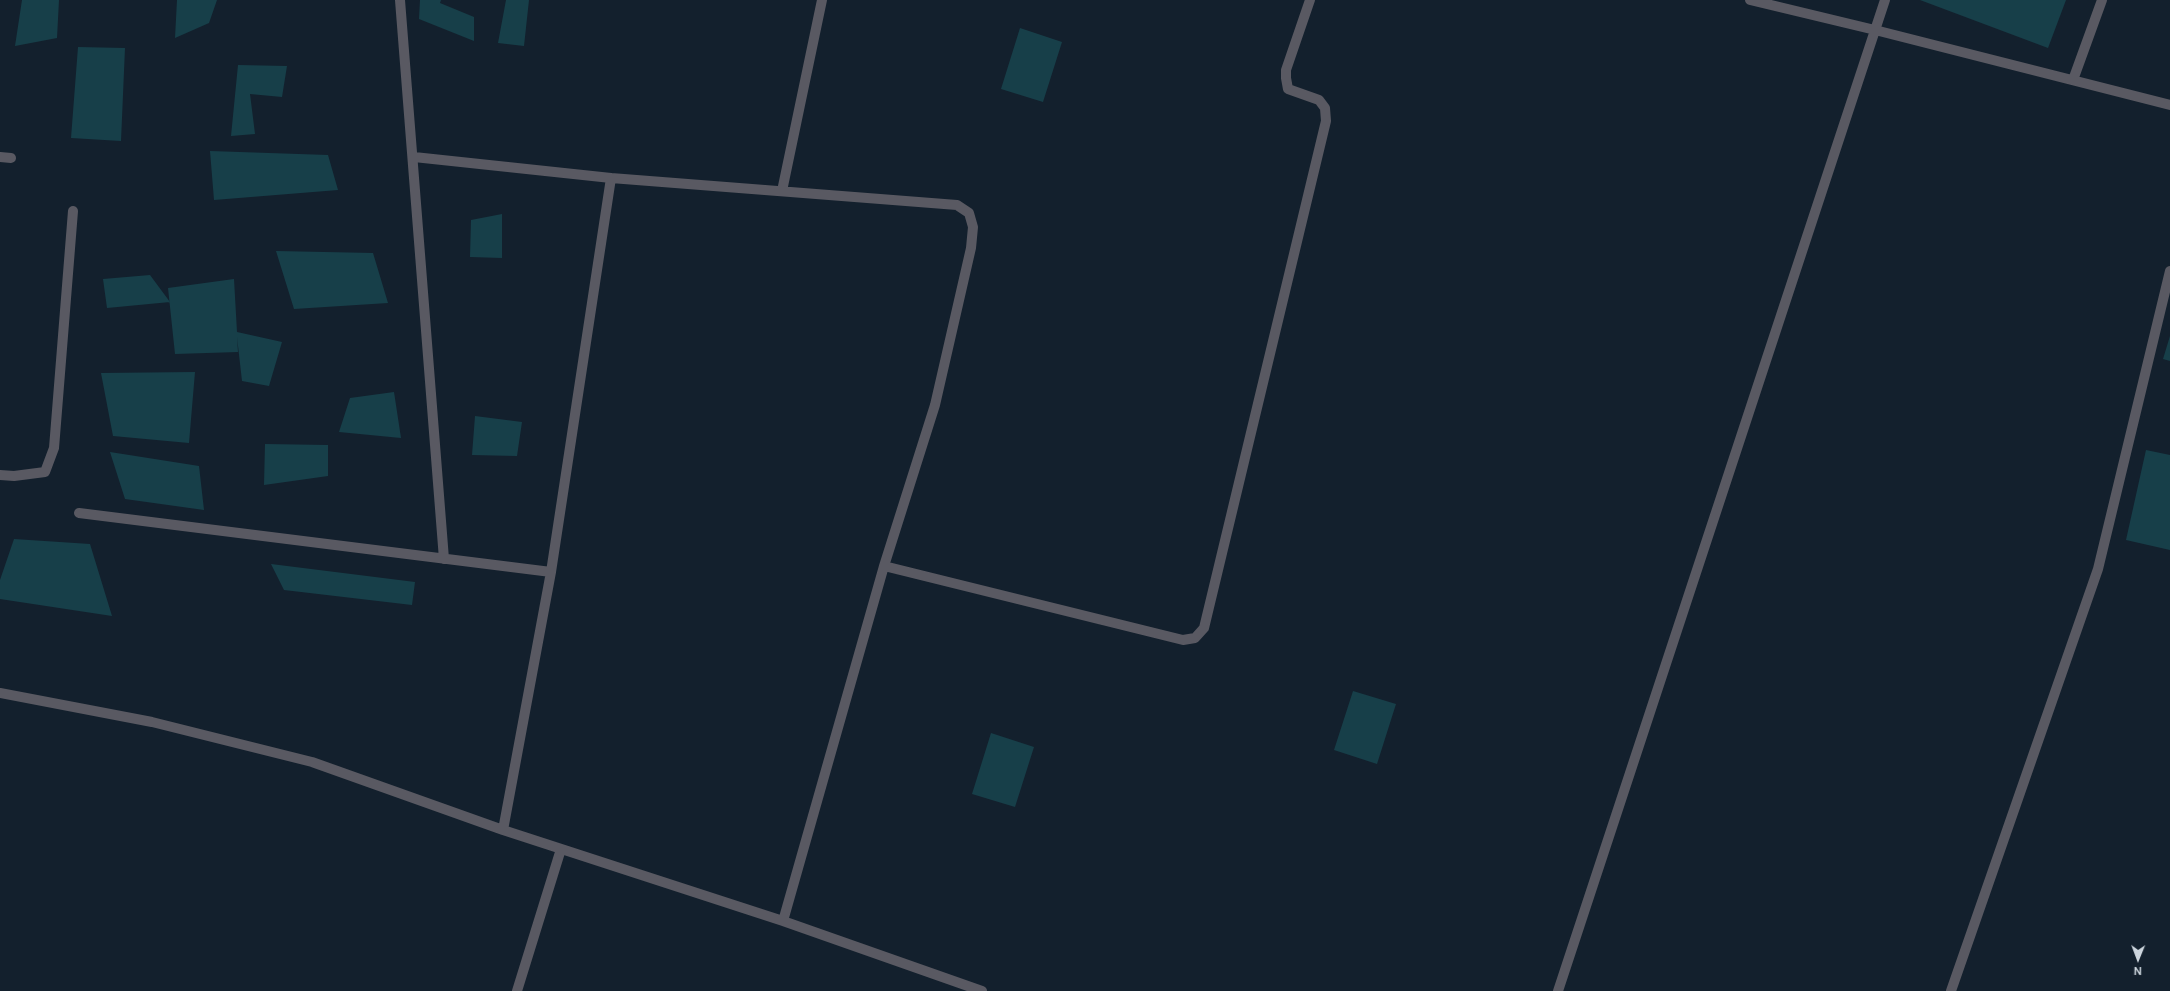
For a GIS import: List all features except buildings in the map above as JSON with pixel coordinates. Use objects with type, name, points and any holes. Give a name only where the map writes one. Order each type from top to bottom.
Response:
[{"type":"street","points":[[400,0],[414,157],[444,559]]},
{"type":"street","points":[[782,191],[822,0]]},
{"type":"street","points":[[884,566],[1183,640],[1195,638],[1204,628],[1326,121],[1325,108],[1319,100],[1288,89],[1286,78],[1286,70],[1310,0]]},
{"type":"street","points":[[1750,0],[1875,30],[2170,106]]},
{"type":"street","points":[[1558,991],[1885,0]]},
{"type":"street","points":[[2073,80],[2102,0]]},
{"type":"street","points":[[0,157],[11,158]]},
{"type":"street","points":[[414,157],[611,178],[957,205],[969,213],[973,227],[971,248],[935,405],[884,566],[783,921]]},
{"type":"street","points":[[504,830],[551,572],[611,178]]},
{"type":"street","points":[[0,475],[14,476],[45,472],[54,448],[73,211]]},
{"type":"street","points":[[1951,991],[2098,569],[2170,271]]},
{"type":"street","points":[[80,513],[551,572]]},
{"type":"street","points":[[0,693],[152,722],[312,762],[504,830],[783,921],[982,991]]},
{"type":"street","points":[[517,991],[561,849]]}]
